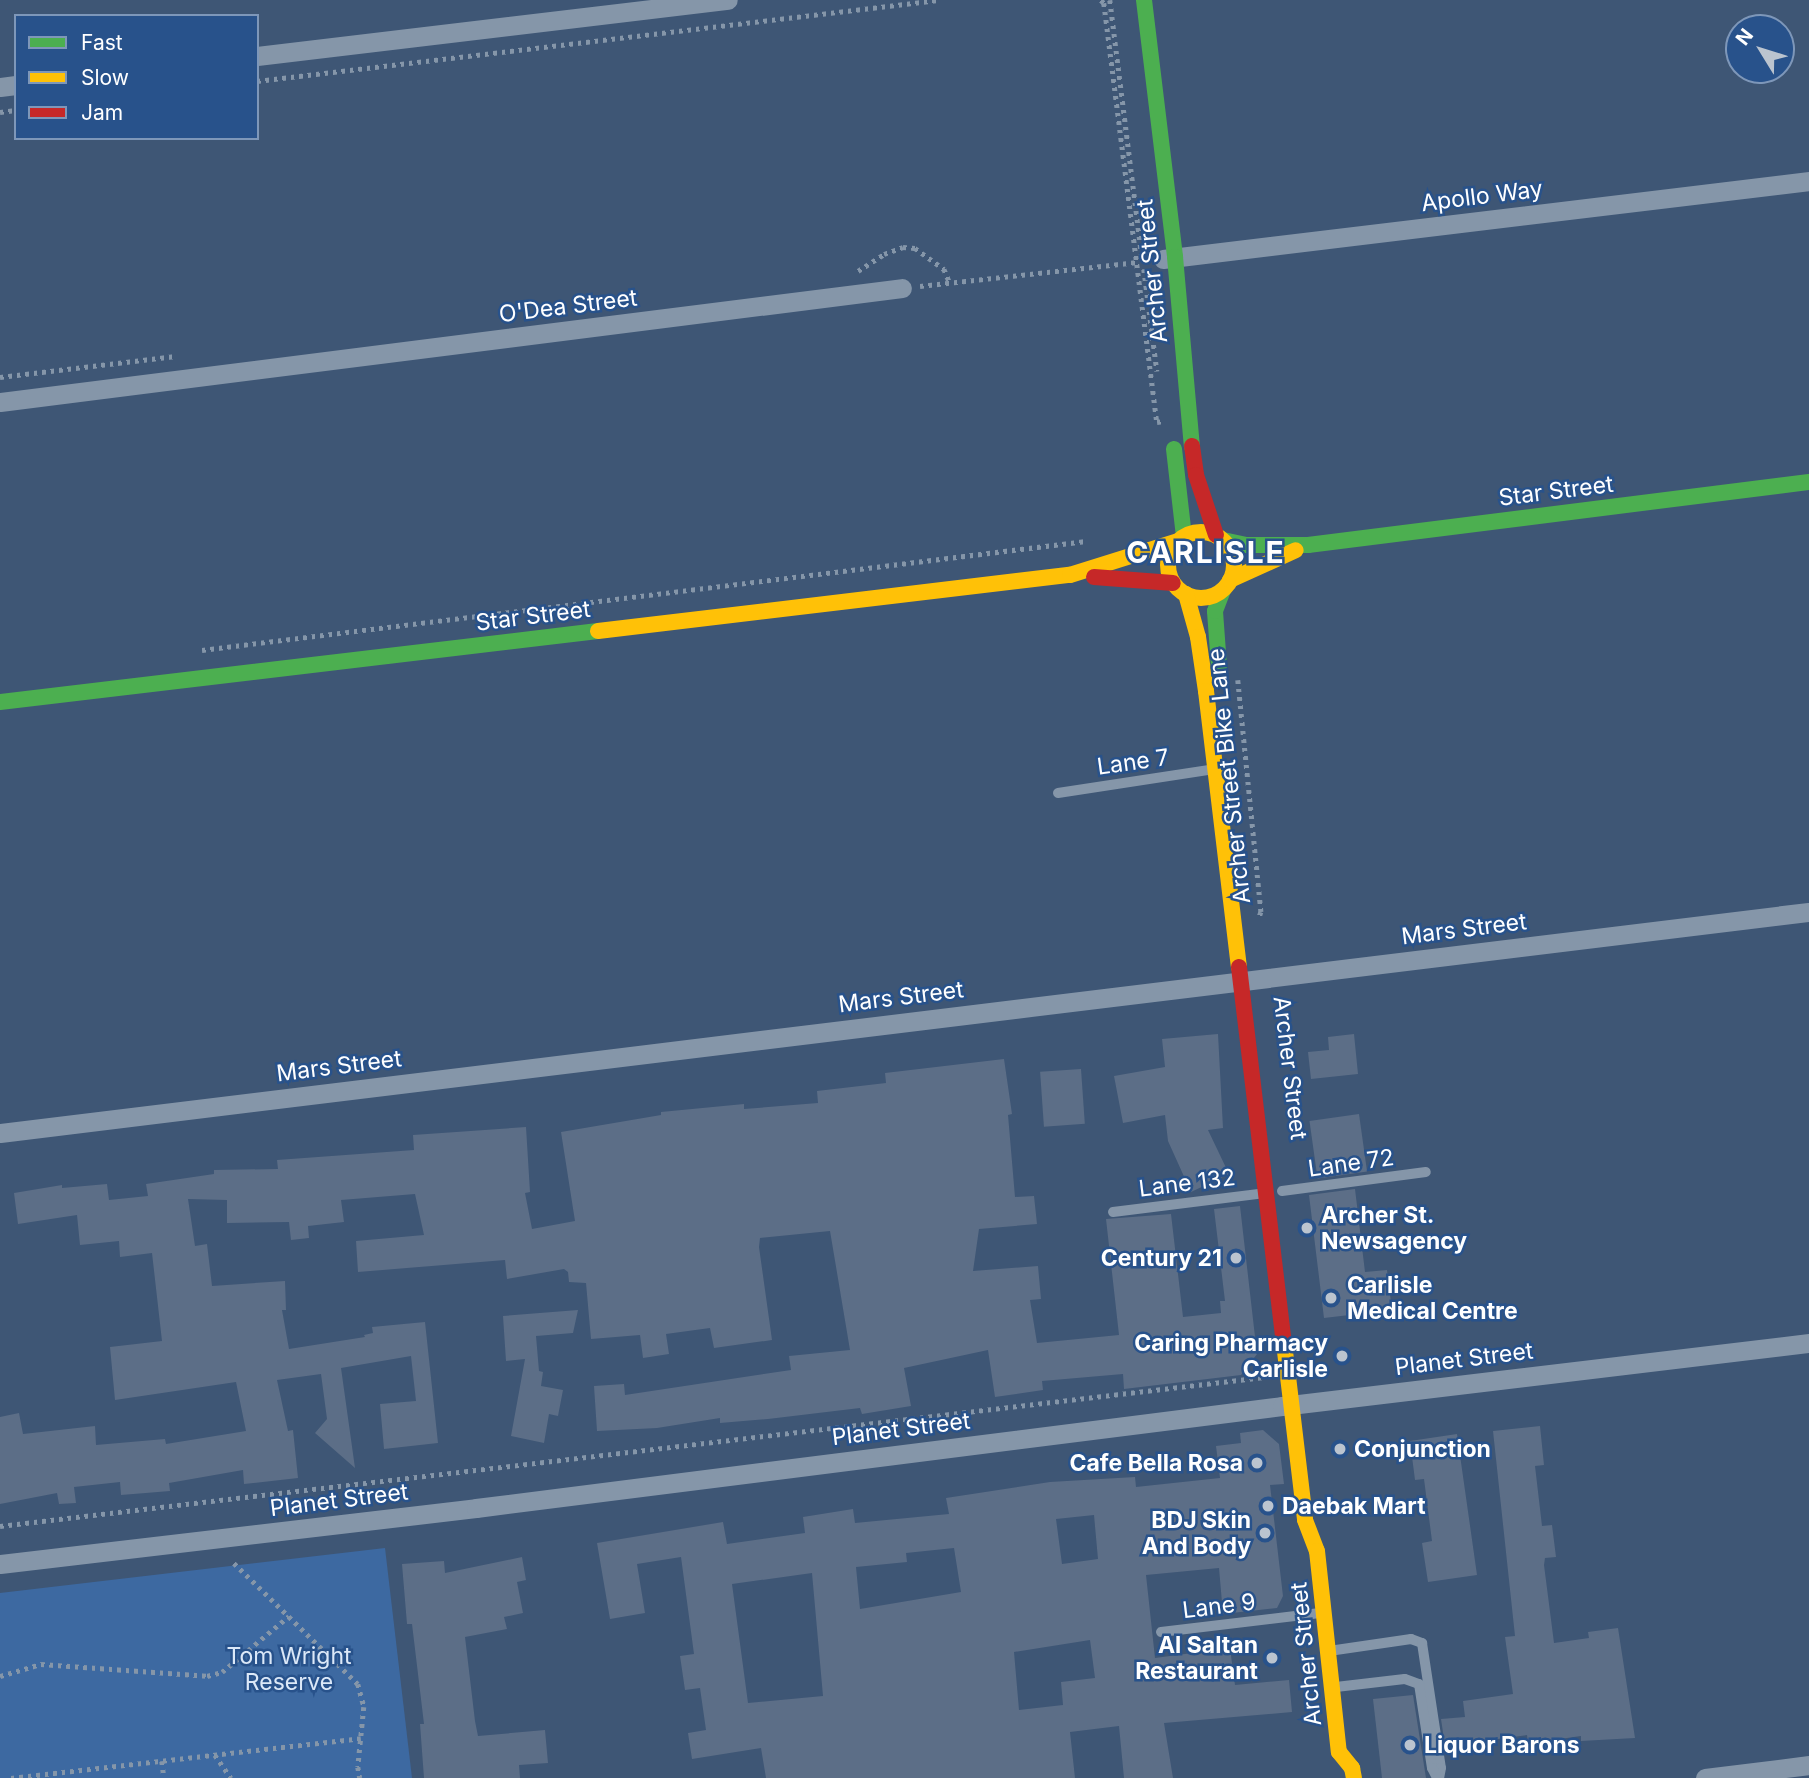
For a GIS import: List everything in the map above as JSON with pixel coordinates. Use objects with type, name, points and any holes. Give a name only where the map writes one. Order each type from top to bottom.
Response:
[{"type":"main road","name":"Archer Street","points":[[1144,0],[1154,260],[1196,475],[1219,537]]},
{"type":"main road","name":"Archer Street","points":[[1130,27],[1169,380]]},
{"type":"main road","points":[[1172,421],[1181,539],[1168,561],[1173,583],[1186,594],[1205,598],[1226,585],[1234,559],[1219,537],[1205,532],[1181,539]]},
{"type":"main road","name":"Star Street","points":[[1219,537],[1246,545],[1308,545],[1809,482]]},
{"type":"main road","name":"Star Street","points":[[0,702],[1070,575],[1181,539]]},
{"type":"main road","name":"Star Street","points":[[1226,585],[1308,545]]},
{"type":"main road","name":"Star Street","points":[[1070,575],[1173,583]]},
{"type":"main road","name":"Archer Street","points":[[1226,585],[1215,611],[1251,939],[1248,979]]},
{"type":"main road","name":"Archer Street","points":[[1186,594],[1198,637],[1214,769],[1248,979],[1274,1192],[1304,1403],[1305,1520],[1317,1551],[1339,1752],[1330,1771]]},
{"type":"main road","name":"Archer Street","points":[[1274,1192],[1300,1336]]},
{"type":"main road","name":"Archer Street","points":[[1317,1551],[1324,1518]]},
{"type":"main road","name":"Archer Street","points":[[1339,1752],[1352,1768],[1354,1778]]},
{"type":"street","points":[[259,56],[728,0]]},
{"type":"street","name":"Apollo Way","points":[[1154,260],[1809,181]]},
{"type":"street","name":"O'Dea Street","points":[[0,402],[902,288]]},
{"type":"street","name":"Mars Street","points":[[0,1133],[1809,912]]},
{"type":"street","name":"Planet Street","points":[[0,1564],[462,1510],[1304,1403],[1809,1343]]},
{"type":"street","points":[[1705,1778],[1809,1765]]},
{"type":"lane","name":"Lane 7","points":[[1058,793],[1214,769]]},
{"type":"lane","name":"Lane 72","points":[[1274,1192],[1426,1172]]},
{"type":"lane","name":"Lane 132","points":[[1113,1212],[1274,1192]]},
{"type":"lane","name":"Lane 9","points":[[1161,1632],[1323,1612]]},
{"type":"lane","points":[[1328,1651],[1411,1639],[1422,1643],[1441,1768],[1438,1778]]},
{"type":"lane","points":[[1332,1687],[1405,1679],[1419,1684],[1432,1768],[1438,1778]]},
{"type":"path","points":[[259,81],[938,0]]},
{"type":"path","points":[[1101,0],[1154,260],[1157,422],[1172,421]]},
{"type":"path","points":[[902,288],[1154,260]]},
{"type":"path","points":[[194,651],[1098,540]]},
{"type":"path","name":"Archer Street Bike Lane","points":[[1236,667],[1261,912],[1251,939]]},
{"type":"path","points":[[0,1526],[1264,1377],[1265,1366]]},
{"type":"path","points":[[234,1563],[358,1684],[365,1707],[358,1767],[360,1778]]},
{"type":"path","points":[[0,1676],[41,1664],[207,1676],[222,1672],[289,1616]]},
{"type":"path","points":[[11,1778],[361,1738]]},
{"type":"path","points":[[215,1755],[231,1778]]},
{"type":"path","points":[[162,1761],[164,1778]]},
{"type":"path","points":[[60,1778],[64,1772]]},
{"type":"green space","name":"Tom Wright Reserve","points":[[385,1548],[412,1778],[0,1778],[0,1593]]},
{"type":"building","points":[[1218,1034],[1223,1128],[1208,1130],[1229,1174],[1191,1192],[1168,1141],[1165,1115],[1123,1123],[1114,1076],[1165,1067],[1162,1039]]},
{"type":"building","points":[[1354,1034],[1358,1074],[1311,1079],[1308,1052],[1329,1050],[1328,1037]]},
{"type":"building","points":[[1004,1059],[1012,1114],[1008,1115],[1015,1197],[1034,1196],[1037,1224],[979,1229],[973,1271],[1038,1266],[1041,1299],[1030,1300],[1037,1343],[1119,1335],[1106,1219],[1171,1214],[1183,1317],[1221,1313],[1220,1301],[1225,1301],[1214,1209],[1240,1206],[1257,1354],[1241,1375],[1124,1389],[1123,1374],[1042,1381],[1043,1390],[995,1397],[988,1350],[904,1368],[911,1406],[862,1414],[860,1408],[768,1419],[720,1423],[720,1418],[657,1428],[597,1431],[594,1386],[624,1384],[625,1395],[791,1370],[789,1356],[850,1350],[830,1231],[760,1238],[772,1340],[714,1348],[710,1328],[666,1334],[669,1354],[643,1358],[640,1335],[591,1339],[586,1283],[569,1282],[568,1272],[564,1269],[507,1279],[505,1260],[358,1272],[356,1241],[424,1235],[415,1194],[341,1200],[344,1222],[308,1226],[309,1238],[291,1240],[289,1222],[227,1223],[227,1200],[188,1199],[195,1246],[207,1244],[212,1286],[285,1281],[286,1310],[282,1310],[289,1349],[365,1337],[364,1335],[373,1333],[372,1327],[425,1322],[438,1443],[384,1449],[380,1404],[416,1401],[411,1356],[341,1368],[355,1468],[315,1433],[327,1419],[321,1374],[277,1380],[288,1431],[293,1430],[298,1478],[244,1484],[243,1470],[169,1483],[170,1491],[121,1495],[120,1482],[74,1487],[76,1503],[59,1504],[57,1493],[0,1504],[0,1417],[19,1413],[23,1434],[95,1426],[96,1445],[165,1439],[166,1444],[246,1431],[236,1382],[115,1400],[110,1347],[162,1341],[152,1253],[120,1257],[119,1241],[80,1245],[77,1215],[18,1224],[14,1193],[62,1185],[62,1188],[107,1184],[109,1200],[148,1196],[146,1184],[214,1174],[214,1170],[278,1169],[277,1160],[414,1150],[413,1135],[526,1127],[530,1192],[525,1193],[532,1229],[575,1221],[561,1132],[661,1115],[661,1112],[744,1104],[744,1109],[818,1103],[817,1091],[886,1083],[885,1073]]},
{"type":"building","points":[[1081,1069],[1085,1124],[1044,1127],[1040,1072]]},
{"type":"building","points":[[1359,1114],[1367,1171],[1318,1178],[1309,1121]]},
{"type":"building","points":[[1355,1189],[1365,1272],[1387,1270],[1392,1310],[1324,1318],[1309,1195]]},
{"type":"building","points":[[578,1310],[573,1333],[536,1336],[539,1371],[543,1372],[541,1386],[563,1390],[558,1416],[549,1414],[544,1443],[511,1436],[525,1359],[506,1361],[503,1316]]},
{"type":"building","points":[[1540,1426],[1544,1465],[1535,1466],[1542,1526],[1552,1525],[1556,1557],[1545,1558],[1544,1565],[1554,1643],[1589,1638],[1588,1632],[1618,1628],[1635,1738],[1581,1741],[1581,1736],[1546,1741],[1546,1748],[1529,1750],[1527,1735],[1445,1746],[1441,1719],[1465,1717],[1463,1701],[1513,1694],[1505,1637],[1515,1636],[1493,1431]]},
{"type":"building","points":[[1263,1430],[1279,1444],[1284,1484],[1270,1485],[1283,1596],[1277,1608],[1223,1614],[1219,1568],[1146,1575],[1155,1658],[1200,1652],[1199,1645],[1229,1641],[1235,1685],[1289,1680],[1292,1712],[1164,1723],[1173,1778],[1124,1778],[1119,1726],[1070,1732],[1075,1778],[766,1778],[761,1748],[692,1759],[688,1733],[706,1730],[700,1688],[685,1690],[680,1656],[694,1654],[681,1557],[637,1564],[645,1613],[610,1619],[597,1543],[723,1522],[727,1544],[805,1533],[803,1517],[853,1509],[855,1523],[949,1514],[946,1498],[1050,1482],[1135,1477],[1136,1487],[1220,1478],[1216,1446],[1241,1443],[1240,1433]],"holes":[[[1094,1515],[1098,1559],[1062,1564],[1056,1519]],[[954,1548],[961,1592],[860,1609],[856,1567],[907,1562],[906,1553]],[[812,1573],[823,1696],[748,1703],[732,1584]],[[1090,1640],[1095,1678],[1061,1682],[1063,1705],[1019,1710],[1014,1652]]]},
{"type":"building","points":[[1457,1434],[1477,1575],[1428,1582],[1422,1543],[1432,1541],[1424,1479],[1415,1480],[1410,1441]]},
{"type":"building","points":[[522,1557],[526,1580],[517,1582],[523,1613],[504,1617],[507,1629],[465,1637],[475,1721],[478,1736],[545,1730],[548,1763],[519,1765],[520,1778],[424,1778],[420,1724],[424,1724],[412,1624],[407,1624],[402,1564],[444,1561],[445,1573]]},
{"type":"building","name":"Liquor Barons","points":[[1413,1695],[1426,1778],[1382,1778],[1373,1699]]},
{"type":"traffic: fast","points":[[1144,0],[1175,257],[1192,446]]},
{"type":"traffic: fast","points":[[1174,449],[1184,537]]},
{"type":"traffic: fast","points":[[1223,540],[1246,545],[1308,545],[1809,482]]},
{"type":"traffic: fast","points":[[1219,666],[1215,611],[1223,590]]},
{"type":"traffic: fast","points":[[0,702],[598,631]]},
{"type":"traffic: slow","points":[[1201,532],[1214,535],[1224,542],[1231,552],[1234,565],[1231,578],[1224,588],[1214,595],[1201,598],[1188,595],[1178,588],[1171,578],[1168,565],[1171,552],[1178,542],[1188,535],[1201,532]]},
{"type":"traffic: slow","points":[[598,631],[1070,575],[1178,541]]},
{"type":"traffic: slow","points":[[1230,580],[1296,550]]},
{"type":"traffic: slow","points":[[1186,594],[1198,637],[1206,691],[1239,967]]},
{"type":"traffic: slow","points":[[1284,1343],[1305,1520],[1317,1551],[1339,1752],[1352,1768],[1354,1778]]},
{"type":"traffic: jam","points":[[1192,446],[1196,475],[1216,535]]},
{"type":"traffic: jam","points":[[1094,577],[1173,583]]},
{"type":"traffic: jam","points":[[1239,967],[1284,1343]]},
{"type":"place","name":"Archer St. Newsagency","points":[[1307,1228]]},
{"type":"place","name":"Century 21","points":[[1236,1258]]},
{"type":"place","name":"Carlisle Medical Centre","points":[[1331,1298]]},
{"type":"place","name":"Caring Pharmacy Carlisle","points":[[1342,1356]]},
{"type":"place","name":"Conjunction","points":[[1340,1449]]},
{"type":"place","name":"Cafe Bella Rosa","points":[[1257,1463]]},
{"type":"place","name":"Daebak Mart","points":[[1268,1506]]},
{"type":"place","name":"BDJ Skin And Body","points":[[1265,1533]]},
{"type":"place","name":"Al Saltan Restaurant","points":[[1272,1658]]},
{"type":"place","name":"Liquor Barons","points":[[1410,1745]]},
{"type":"district","name":"CARLISLE","points":[[1206,552]]}]
